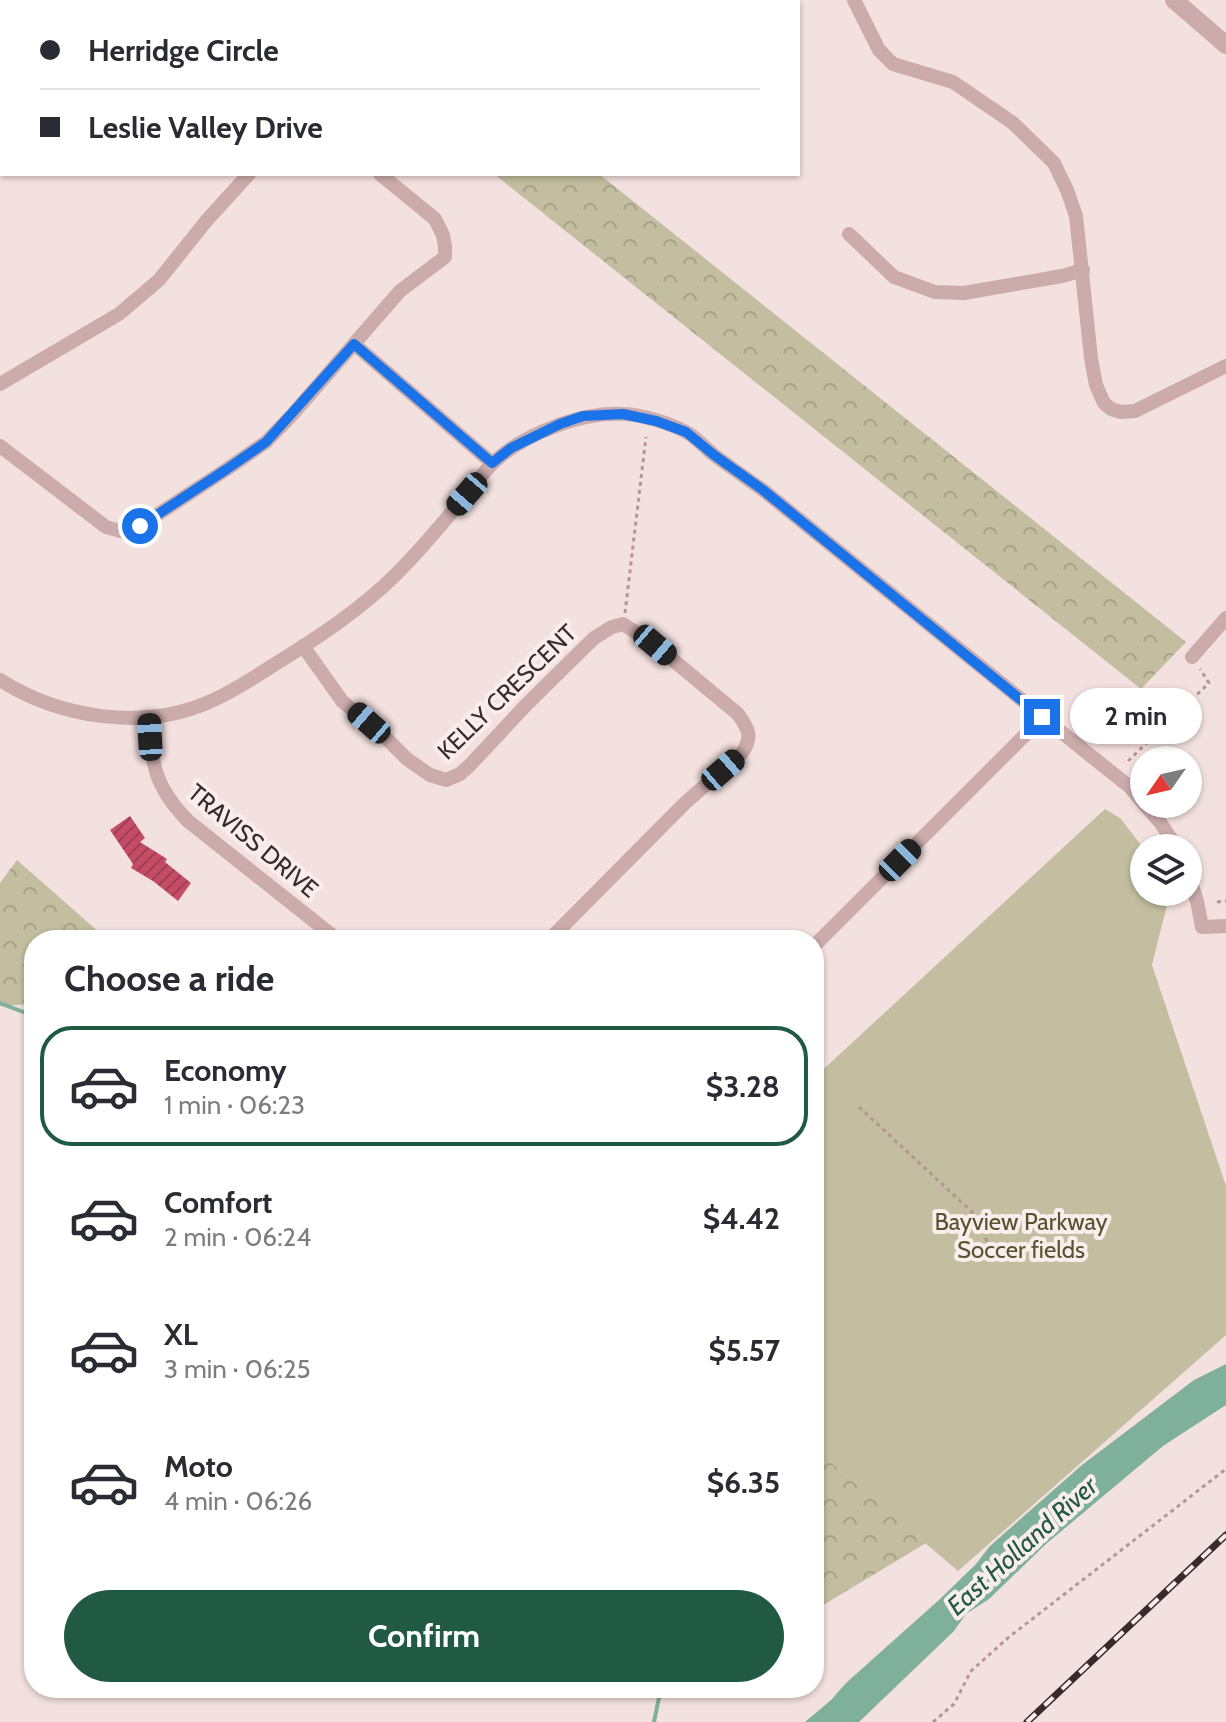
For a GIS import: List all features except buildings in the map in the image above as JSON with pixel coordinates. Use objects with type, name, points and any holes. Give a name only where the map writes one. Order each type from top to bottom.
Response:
[{"type":"street","points":[[854,0],[879,50],[893,64],[953,82],[1013,123],[1054,163],[1076,216],[1091,358],[1096,385],[1104,403],[1121,412],[1135,411],[1226,366]]},
{"type":"street","points":[[1174,0],[1226,45]]},
{"type":"street","points":[[0,384],[119,314],[136,300],[159,280],[247,176]]},
{"type":"street","points":[[0,446],[106,527],[124,532],[140,526],[266,442],[400,291],[445,257],[443,235],[435,219],[382,176]]},
{"type":"street","points":[[849,234],[894,277],[935,292],[964,293],[1083,270]]},
{"type":"street","points":[[354,344],[492,463]]},
{"type":"street","points":[[0,680],[18,690],[76,711],[107,717],[149,718],[209,702],[303,646],[375,595],[407,564],[492,463],[511,448],[583,416],[623,414],[686,432],[763,490],[1130,787]]},
{"type":"street","points":[[1192,657],[1226,618]]},
{"type":"street","points":[[559,930],[685,803],[742,753],[749,736],[738,714],[655,645],[623,624]]},
{"type":"street","name":"KELLY CRESCENT","points":[[303,646],[342,701],[407,759],[430,775],[446,780],[470,765],[594,638],[623,624]]},
{"type":"street","points":[[824,936],[1042,717]]},
{"type":"street","name":"TRAVISS DRIVE","points":[[149,718],[153,759],[161,787],[173,805],[188,821],[325,930]]},
{"type":"street","points":[[1198,906],[1202,927],[1226,926]]},
{"type":"path","points":[[623,624],[646,437]]},
{"type":"path","points":[[1128,761],[1209,683],[1192,657]]},
{"type":"path","points":[[1217,902],[1226,901]]},
{"type":"path","points":[[859,1107],[971,1211],[981,1223],[987,1242]]},
{"type":"path","points":[[933,1722],[954,1704],[971,1671],[1009,1637],[1226,1469]]},
{"type":"green space","points":[[497,176],[602,176],[1186,642],[1141,689]]},
{"type":"green space","name":"Bayview Parkway Soccer fields","points":[[1105,809],[1120,818],[1132,834],[1130,906],[1167,906],[1152,965],[1226,1186],[1226,1335],[958,1571],[824,1457],[824,1069]]},
{"type":"green space","points":[[17,860],[97,930],[24,930],[24,1005],[0,1006],[0,883]]},
{"type":"green space","points":[[824,1456],[926,1543],[824,1604]]},
{"type":"water","name":"East Holland River","points":[[1226,1364],[1226,1405],[1163,1446],[1046,1544],[989,1599],[966,1614],[954,1631],[859,1722],[805,1722],[940,1599],[990,1546],[1082,1465],[1194,1380]]},
{"type":"waterway","points":[[0,1003],[24,1012]]},
{"type":"waterway","points":[[654,1722],[659,1698]]},
{"type":"railway","points":[[1027,1722],[1226,1535]]},
{"type":"route","points":[[140,526],[266,442],[354,344],[492,463],[511,448],[583,416],[623,414],[686,432],[763,490],[1042,717]]}]
